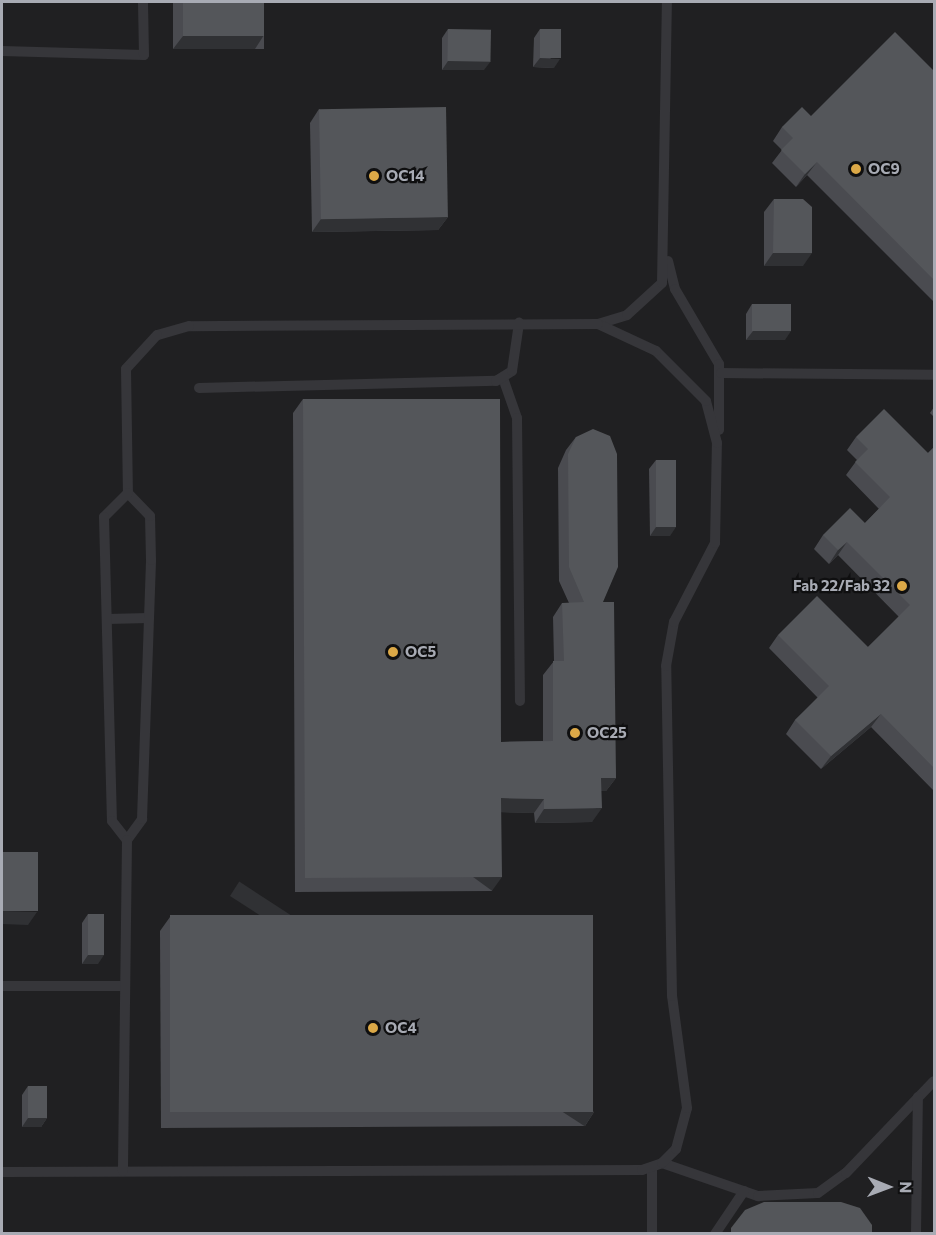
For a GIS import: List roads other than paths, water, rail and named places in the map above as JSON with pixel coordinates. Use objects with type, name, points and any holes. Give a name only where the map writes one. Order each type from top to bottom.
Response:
[{"type":"lane","points":[[2,51],[144,55],[143,2]]},
{"type":"lane","points":[[598,324],[647,302],[662,283],[667,258],[667,2]]},
{"type":"lane","points":[[652,1233],[657,1165],[676,1149],[687,1108],[672,996],[666,666],[674,622],[715,543],[721,373],[710,342],[675,289],[667,258]]},
{"type":"lane","points":[[199,388],[503,378],[512,371],[519,351],[519,323]]},
{"type":"lane","points":[[123,1171],[127,840],[142,819],[150,516],[128,493],[126,369],[157,335],[189,326],[598,324],[656,351],[690,381],[714,420],[717,443]]},
{"type":"lane","points":[[721,373],[934,375]]},
{"type":"lane","points":[[503,378],[517,418],[520,701]]},
{"type":"lane","points":[[127,840],[112,821],[104,517],[128,493]]},
{"type":"lane","points":[[108,619],[149,618]]},
{"type":"lane","points":[[2,986],[125,986]]},
{"type":"lane","points":[[2,1172],[657,1165],[758,1196],[818,1193],[846,1173],[934,1081]]},
{"type":"lane","points":[[916,1233],[918,1097]]},
{"type":"lane","points":[[715,1233],[744,1191]]},
{"type":"place","name":"OC9","points":[[856,169]]},
{"type":"place","name":"OC14","points":[[374,176]]},
{"type":"place","name":"Fab 22/Fab 32","points":[[902,586]]},
{"type":"place","name":"OC5","points":[[393,652]]},
{"type":"place","name":"OC25","points":[[575,733]]},
{"type":"place","name":"OC4","points":[[373,1028]]}]
